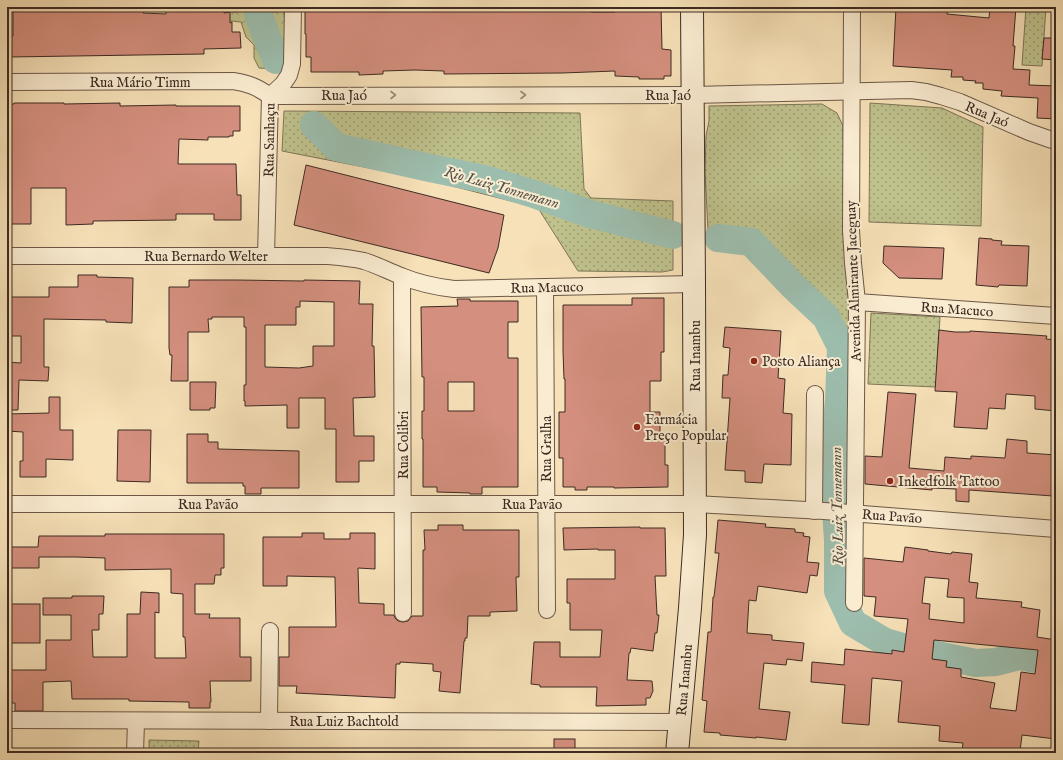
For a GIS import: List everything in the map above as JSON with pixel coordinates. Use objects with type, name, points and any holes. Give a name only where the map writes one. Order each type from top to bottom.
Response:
[{"type":"main road","name":"Rua Inambu","points":[[677,753],[692,593],[695,535],[692,7]]},
{"type":"street","name":"Rua Sanhaçu","points":[[266,256],[270,96],[283,84],[289,75],[292,64],[293,7]]},
{"type":"street","name":"Avenida Almirante Jaceguay","points":[[852,7],[850,230],[857,302],[851,513],[854,603]]},
{"type":"street","name":"Rua Mário Timm","points":[[7,82],[233,81],[257,87],[270,96]]},
{"type":"street","name":"Rua Jaó","points":[[270,96],[693,95],[911,90],[926,92],[960,102],[1029,132],[1056,141]]},
{"type":"street","name":"Rua Bernardo Welter","points":[[7,256],[327,256],[364,261],[402,276]]},
{"type":"street","name":"Rua Macuco","points":[[402,276],[438,288],[454,289],[694,284]]},
{"type":"street","name":"Rua Colibri","points":[[402,276],[403,612]]},
{"type":"street","name":"Rua Gralha","points":[[545,287],[547,610]]},
{"type":"street","name":"Rua Macuco","points":[[857,302],[1056,316]]},
{"type":"street","points":[[815,394],[819,511]]},
{"type":"street","name":"Rua Pavão","points":[[7,504],[695,504],[851,513],[1056,529]]},
{"type":"street","points":[[269,721],[270,631]]},
{"type":"street","name":"Rua Luiz Bachtold","points":[[7,720],[680,722]]},
{"type":"street","points":[[135,753],[136,721]]},
{"type":"green space","points":[[212,7],[252,7],[260,37],[275,69],[259,68],[254,58],[254,45],[246,37],[241,22],[221,20]]},
{"type":"green space","points":[[264,7],[283,7],[286,28],[286,61],[282,67],[277,45],[265,26]]},
{"type":"green space","points":[[1026,7],[1046,7],[1042,66],[1022,65]]},
{"type":"green space","points":[[870,103],[942,108],[983,127],[981,226],[869,222]]},
{"type":"green space","points":[[822,104],[837,113],[843,126],[855,339],[848,478],[845,493],[839,500],[829,498],[832,391],[836,353],[829,330],[800,300],[786,292],[779,290],[761,271],[756,260],[739,251],[727,249],[714,244],[708,230],[705,172],[709,106]]},
{"type":"green space","points":[[284,111],[580,113],[584,189],[591,198],[673,201],[673,270],[662,272],[578,271],[538,208],[425,179],[282,151]]},
{"type":"green space","points":[[871,313],[940,317],[936,387],[868,384]]},
{"type":"green space","points":[[149,740],[199,741],[198,753],[149,753]]},
{"type":"building","points":[[13,7],[143,8],[143,13],[166,14],[166,7],[224,7],[224,13],[230,12],[232,32],[240,32],[241,48],[204,49],[204,54],[9,57],[9,53],[7,53],[7,36],[13,36]]},
{"type":"building","points":[[305,7],[542,7],[542,10],[568,10],[568,7],[586,7],[586,9],[591,9],[591,12],[615,12],[615,7],[661,7],[662,49],[671,50],[671,76],[664,76],[664,79],[639,79],[639,77],[615,76],[615,71],[444,74],[444,71],[415,70],[383,71],[383,74],[359,75],[359,72],[311,72],[311,57],[306,57]]},
{"type":"building","points":[[896,7],[948,7],[947,14],[989,18],[990,7],[1016,7],[1013,69],[1030,70],[1029,85],[1056,86],[1056,119],[1037,118],[1038,98],[1001,96],[1002,91],[983,89],[983,83],[963,80],[963,77],[951,77],[952,70],[893,66]]},
{"type":"building","points":[[1044,38],[1056,38],[1056,60],[1042,59]]},
{"type":"building","points":[[120,103],[120,106],[240,106],[240,131],[233,131],[233,136],[208,137],[208,140],[179,139],[178,164],[236,164],[237,195],[241,195],[241,220],[214,220],[214,214],[176,214],[176,220],[93,221],[93,224],[66,225],[66,188],[31,188],[31,224],[7,224],[7,104]]},
{"type":"building","points":[[306,165],[504,215],[498,248],[489,273],[294,225]]},
{"type":"building","points":[[979,238],[1002,241],[1001,245],[1029,246],[1027,286],[999,285],[998,287],[976,285]]},
{"type":"building","points":[[884,246],[944,248],[942,279],[899,278],[883,263]]},
{"type":"building","points":[[78,275],[133,278],[132,323],[106,322],[106,320],[44,319],[44,367],[49,367],[48,381],[19,380],[18,410],[7,410],[7,362],[21,363],[21,336],[7,336],[7,297],[49,297],[49,287],[78,287]]},
{"type":"building","points":[[189,280],[360,281],[359,304],[373,304],[372,346],[374,346],[375,397],[353,398],[354,436],[374,436],[374,461],[359,461],[359,482],[336,482],[336,429],[325,429],[325,398],[299,398],[299,428],[287,428],[287,405],[245,406],[244,385],[246,385],[246,327],[244,327],[244,317],[212,317],[212,319],[208,319],[209,332],[188,332],[188,381],[171,381],[172,355],[170,355],[169,348],[169,287],[189,287]],"holes":[[[300,301],[334,302],[334,346],[313,346],[313,366],[299,368],[265,367],[265,325],[296,325],[296,307],[300,307]]]},
{"type":"building","points":[[632,298],[664,298],[664,352],[661,352],[661,381],[650,381],[650,412],[660,412],[660,441],[665,441],[665,465],[668,465],[668,487],[587,487],[587,490],[575,490],[575,487],[563,487],[563,458],[559,458],[559,412],[565,412],[563,305],[632,305]]},
{"type":"building","points":[[457,299],[470,299],[470,301],[518,301],[518,322],[508,322],[508,358],[518,358],[518,487],[482,487],[482,494],[470,494],[437,492],[437,487],[423,487],[422,411],[424,411],[424,377],[422,377],[421,307],[458,306]],"holes":[[[448,382],[474,382],[474,411],[448,411]]]},
{"type":"building","points":[[725,327],[781,331],[778,378],[785,379],[783,413],[792,414],[791,465],[764,464],[762,483],[745,482],[745,471],[725,470],[730,398],[722,398],[723,375],[728,375],[730,348],[723,347]]},
{"type":"building","points":[[939,330],[1047,336],[1046,339],[1056,340],[1056,411],[1035,409],[1035,396],[1006,394],[1005,409],[989,408],[987,429],[954,427],[957,392],[935,391]]},
{"type":"building","points":[[190,382],[216,382],[215,408],[210,408],[210,410],[190,410]]},
{"type":"building","points":[[888,392],[916,394],[909,468],[944,471],[945,457],[971,459],[971,456],[1005,458],[1007,439],[1027,441],[1027,453],[1056,455],[1053,496],[969,490],[969,502],[956,501],[956,489],[932,488],[932,490],[865,484],[865,456],[882,457]]},
{"type":"building","points":[[49,397],[60,397],[60,430],[73,430],[73,460],[46,459],[46,477],[20,477],[20,461],[23,461],[23,432],[7,431],[7,414],[49,413]]},
{"type":"building","points":[[118,430],[151,430],[150,482],[117,481]]},
{"type":"building","points":[[187,434],[208,434],[208,442],[218,442],[218,449],[299,451],[299,488],[261,488],[261,494],[245,494],[245,486],[243,486],[243,483],[187,483]]},
{"type":"building","points":[[718,520],[766,524],[765,527],[795,529],[795,532],[804,533],[803,536],[810,537],[807,562],[819,563],[817,576],[810,575],[807,593],[758,586],[756,601],[749,600],[747,633],[772,635],[772,640],[804,643],[802,661],[787,659],[786,665],[764,663],[759,709],[790,712],[786,740],[720,735],[720,733],[704,732],[707,701],[702,700],[708,632],[711,632],[713,597],[719,553],[715,553]]},
{"type":"building","points":[[438,525],[463,525],[463,530],[519,530],[519,577],[516,577],[517,611],[490,612],[490,616],[468,616],[467,638],[465,638],[464,641],[460,693],[439,691],[441,672],[433,671],[433,664],[400,662],[400,664],[396,664],[395,698],[296,693],[297,686],[279,686],[279,657],[289,657],[289,627],[336,627],[335,577],[287,576],[287,586],[263,586],[263,537],[302,537],[302,533],[324,533],[324,539],[350,539],[350,533],[375,533],[375,569],[358,568],[359,603],[384,604],[384,615],[394,615],[398,621],[403,622],[408,621],[412,616],[423,616],[423,550],[425,550],[424,530],[438,530]]},
{"type":"building","points":[[563,528],[665,528],[666,576],[655,576],[657,615],[659,615],[653,651],[631,648],[629,653],[627,680],[652,681],[653,691],[650,698],[646,698],[646,705],[596,706],[597,687],[540,687],[540,685],[531,684],[534,642],[560,642],[560,657],[600,657],[602,630],[570,630],[570,603],[567,603],[567,579],[615,579],[615,550],[564,550]]},
{"type":"building","points":[[105,534],[224,534],[224,568],[221,568],[221,575],[215,575],[214,584],[195,584],[195,614],[210,614],[209,618],[240,618],[240,657],[251,657],[251,681],[210,681],[210,708],[189,708],[189,702],[129,701],[129,699],[72,699],[71,681],[43,682],[43,711],[15,711],[15,703],[10,703],[10,700],[7,700],[7,670],[46,670],[46,640],[71,640],[71,615],[43,615],[43,598],[104,596],[103,614],[99,614],[99,630],[92,630],[93,657],[127,657],[127,614],[140,614],[141,592],[159,593],[159,613],[155,612],[155,658],[186,658],[185,637],[183,637],[183,594],[171,593],[171,569],[105,570],[105,558],[76,557],[39,557],[39,568],[10,568],[10,547],[38,547],[39,536],[105,536]]},
{"type":"building","points":[[905,547],[951,554],[952,552],[972,554],[969,582],[978,583],[976,598],[1022,602],[1021,607],[1040,610],[1037,637],[1056,640],[1056,739],[1022,735],[1020,751],[1011,750],[1011,753],[980,750],[980,753],[962,751],[963,743],[939,741],[940,726],[898,722],[902,681],[872,678],[869,725],[842,723],[845,685],[811,682],[812,662],[844,665],[845,649],[892,654],[892,650],[904,652],[908,619],[874,616],[876,597],[864,596],[864,558],[903,562]],"holes":[[[925,577],[949,579],[947,597],[964,598],[964,623],[929,619],[930,604],[922,603]],[[934,640],[1038,650],[1035,674],[1021,672],[1016,711],[990,708],[995,683],[961,677],[961,669],[946,667],[947,661],[932,659]]]},
{"type":"building","points":[[7,604],[40,604],[40,643],[7,643]]},
{"type":"building","points":[[554,739],[575,739],[575,753],[554,753]]},
{"type":"waterway","name":"Rio Luiz Tonnemann","points":[[257,7],[259,17],[276,60]]},
{"type":"waterway","name":"Rio Luiz Tonnemann","points":[[314,125],[336,147],[484,179],[534,194],[590,214],[673,235]]},
{"type":"waterway","name":"Rio Luiz Tonnemann","points":[[718,238],[751,242],[793,286],[826,317],[841,347],[839,400],[833,468],[838,540],[838,591],[853,623],[885,642],[917,651],[976,663],[996,662],[1019,656],[1056,663]]},
{"type":"place","name":"Posto Aliança","points":[[754,361]]},
{"type":"place","name":"Farmácia Preço Popular","points":[[637,427]]},
{"type":"place","name":"Inkedfolk Tattoo","points":[[890,481]]}]
